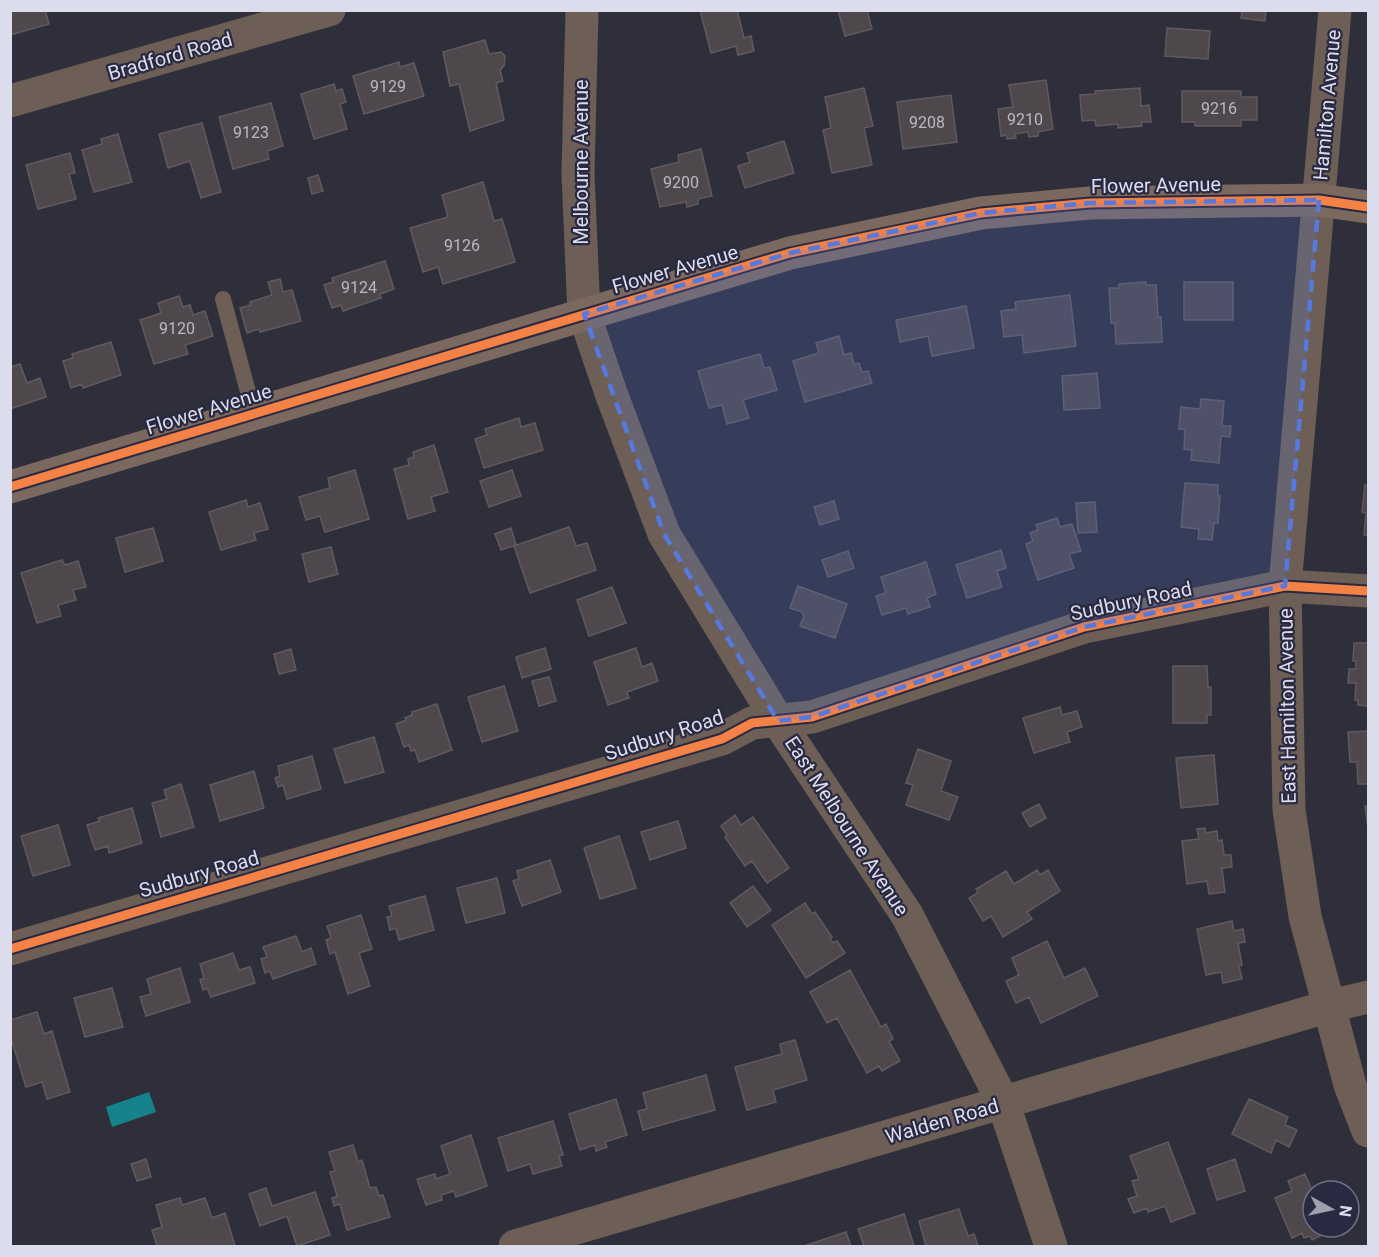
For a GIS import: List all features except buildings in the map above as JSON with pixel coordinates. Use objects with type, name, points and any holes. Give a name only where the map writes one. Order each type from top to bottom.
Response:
[{"type":"street","name":"Bradford Road","points":[[10,101],[329,10]]},
{"type":"street","name":"Melbourne Avenue","points":[[582,10],[578,174],[584,314]]},
{"type":"street","name":"Hamilton Avenue","points":[[1319,200],[1335,10]]},
{"type":"street","name":"Flower Avenue","points":[[10,487],[790,253],[981,213],[1090,203],[1319,200],[1368,207]]},
{"type":"street","name":"East Hamilton Avenue","points":[[1319,200],[1285,586],[1289,810],[1305,916],[1350,1085],[1368,1131]]},
{"type":"street","name":"East Melbourne Avenue","points":[[584,314],[664,534],[778,721],[907,915],[1003,1102],[1051,1246]]},
{"type":"street","name":"Sudbury Road","points":[[10,949],[722,739],[752,723],[812,717],[1084,627],[1285,586],[1368,591]]},
{"type":"street","name":"Walden Road","points":[[515,1246],[1330,1006],[1368,997]]},
{"type":"lane","points":[[223,299],[254,414]]},
{"type":"highlighted area","points":[[1319,200],[1285,586],[1084,627],[812,717],[778,721],[664,534],[584,314],[790,253],[981,213],[1090,203]]},
{"type":"water","points":[[149,1092],[156,1112],[112,1127],[106,1107]]},
{"type":"cycle path","points":[[10,487],[790,253],[981,213],[1090,203],[1319,200],[1368,207]]},
{"type":"cycle path","points":[[10,949],[722,739],[752,723],[812,717],[1084,627],[1285,586],[1368,591]]}]
